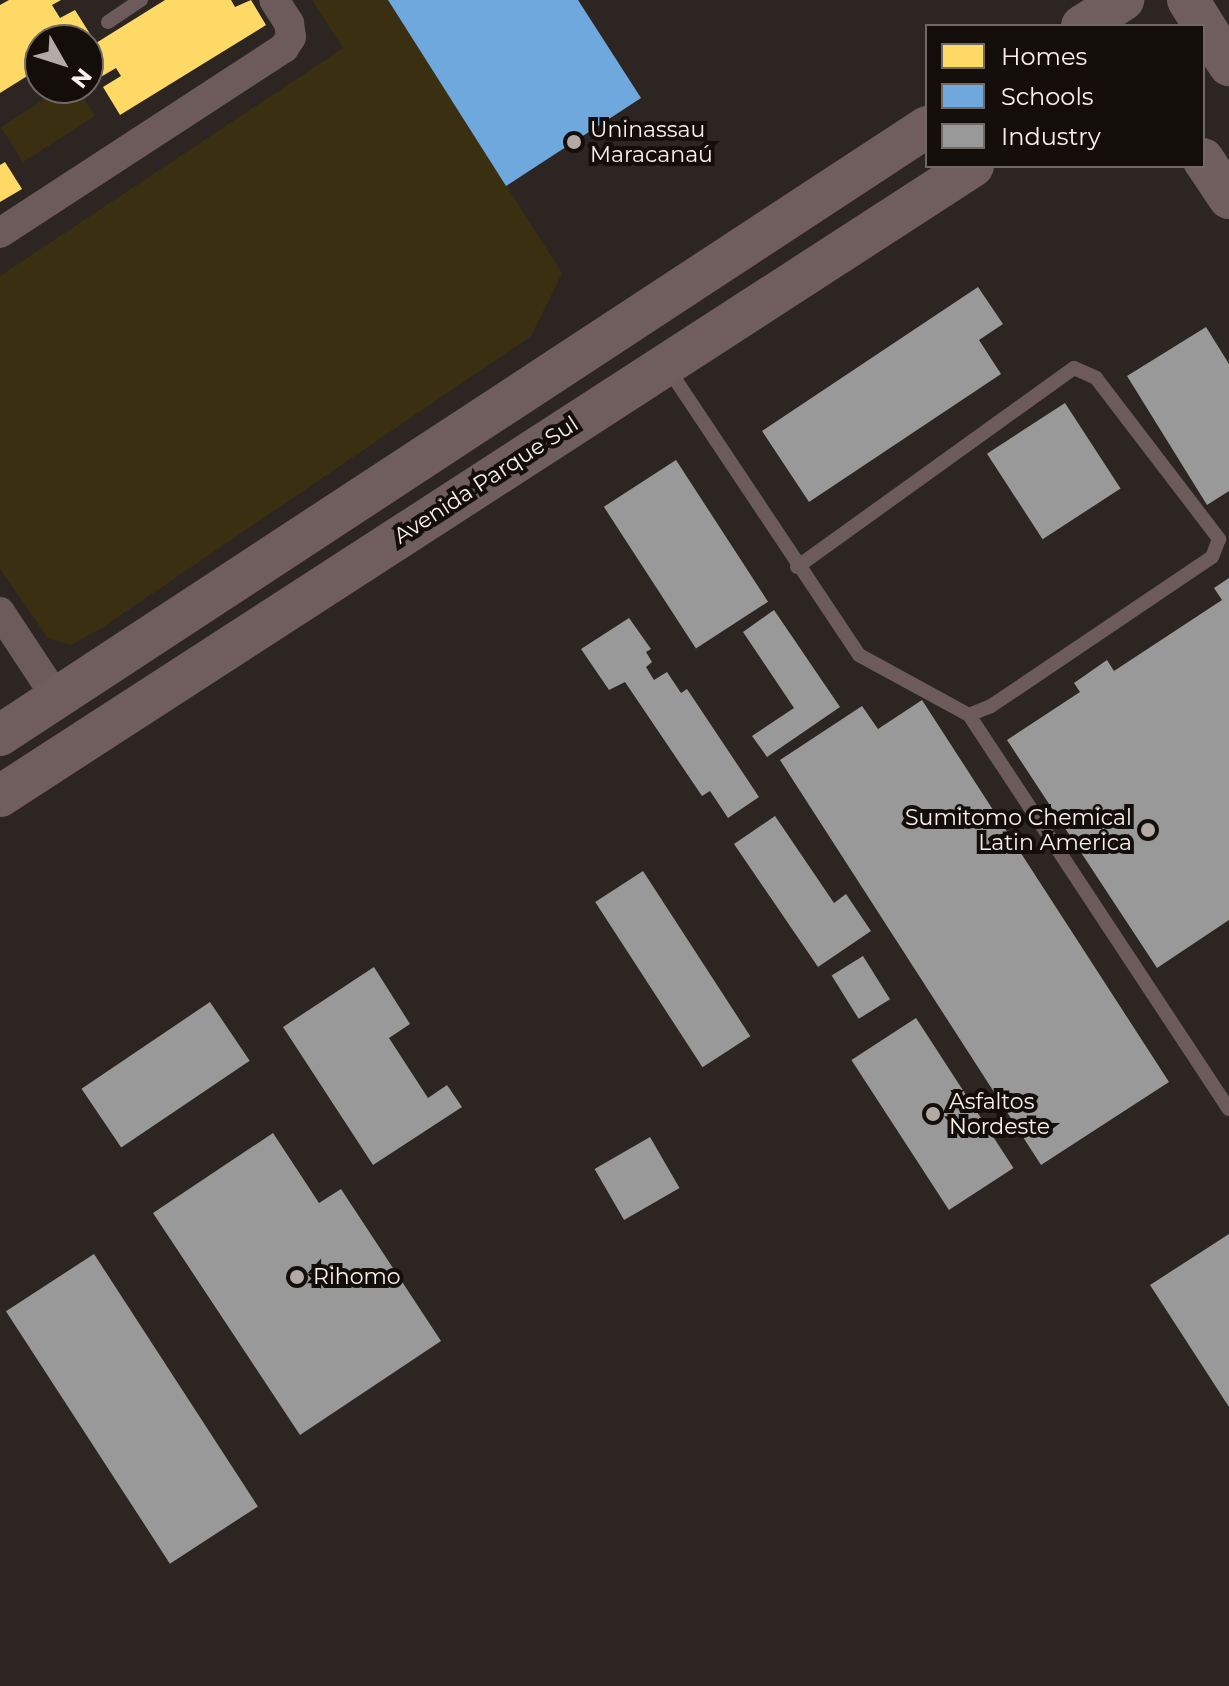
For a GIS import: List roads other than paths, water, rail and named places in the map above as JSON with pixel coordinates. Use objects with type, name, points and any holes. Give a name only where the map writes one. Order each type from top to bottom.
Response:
[{"type":"street","points":[[0,233],[284,48],[291,37],[289,23],[274,0]]},
{"type":"street","points":[[1200,11],[1229,65]]},
{"type":"street","points":[[0,735],[925,128]]},
{"type":"street","points":[[1205,162],[1229,198]]},
{"type":"street","name":"Avenida Parque Sul","points":[[0,796],[970,168]]},
{"type":"street","points":[[0,612],[56,697]]},
{"type":"lane","points":[[108,22],[141,0]]},
{"type":"lane","points":[[666,364],[797,567],[859,655],[969,715],[1229,1109]]},
{"type":"lane","points":[[797,567],[1074,368],[1096,378],[1219,539],[1212,557],[991,706],[969,715]]},
{"type":"place","name":"Uninassau Maracanaú","points":[[574,142]]},
{"type":"place","name":"Sumitomo Chemical Latin America","points":[[1148,830]]},
{"type":"place","name":"Asfaltos Nordeste","points":[[933,1114]]},
{"type":"place","name":"Rihomo","points":[[297,1277]]}]
